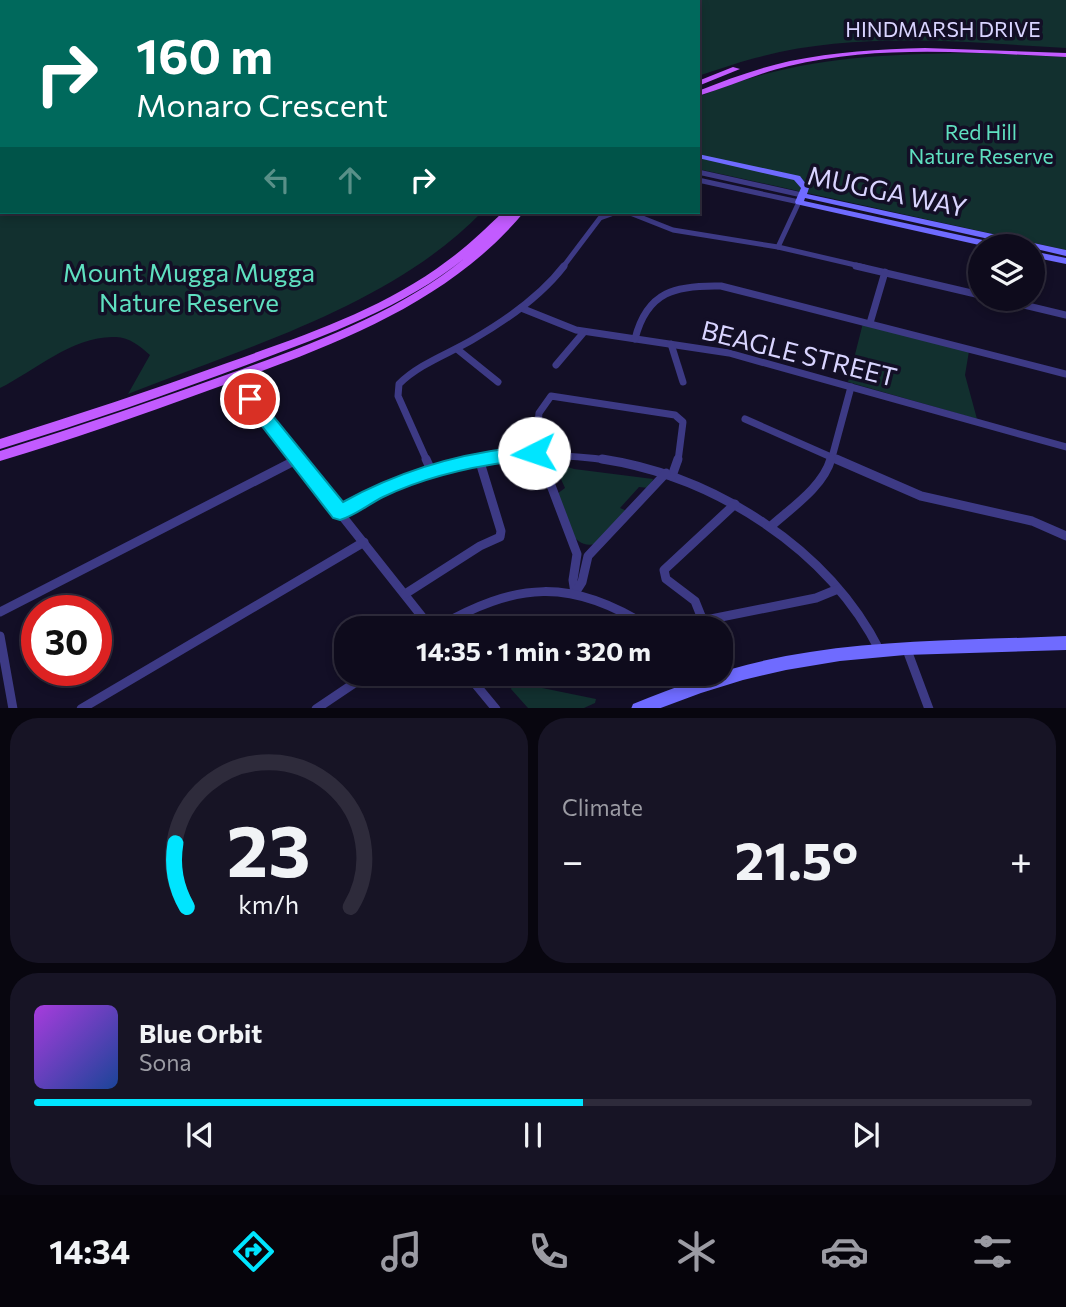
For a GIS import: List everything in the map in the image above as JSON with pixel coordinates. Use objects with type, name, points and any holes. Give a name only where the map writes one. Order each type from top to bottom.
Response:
[{"type":"main road","name":"HINDMARSH DRIVE","points":[[700,83],[728,71],[768,60],[855,46],[942,44],[1066,52]]},
{"type":"main road","name":"HINDMARSH DRIVE","points":[[700,92],[761,69],[801,59],[851,52],[937,49],[1066,52]]},
{"type":"main road","points":[[700,156],[793,177],[804,184],[800,199]]},
{"type":"main road","name":"MUGGA WAY","points":[[800,199],[968,239]]},
{"type":"main road","name":"MUGGA WAY","points":[[800,199],[1066,253]]},
{"type":"main road","points":[[0,444],[196,379],[359,316],[448,266],[484,237],[506,214]]},
{"type":"main road","points":[[0,456],[210,385],[373,320],[421,295],[454,272],[484,249],[517,214]]},
{"type":"main road","points":[[1045,257],[1066,261]]},
{"type":"main road","points":[[733,673],[880,652],[1066,643]]},
{"type":"main road","points":[[640,708],[681,686]]},
{"type":"street","name":"MUGGA WAY","points":[[700,173],[800,199]]},
{"type":"street","name":"MUGGA WAY","points":[[700,180],[800,199]]},
{"type":"street","points":[[778,247],[800,199]]},
{"type":"street","points":[[430,470],[398,396],[398,389],[407,375],[457,349],[521,307],[551,281],[594,226],[608,214]]},
{"type":"street","points":[[633,214],[673,230],[778,247],[968,292]]},
{"type":"street","points":[[870,323],[885,272]]},
{"type":"street","points":[[635,339],[641,315],[650,303],[674,290],[698,286],[749,291],[1066,374]]},
{"type":"street","name":"BEAGLE STREET","points":[[521,307],[558,325],[584,332],[729,353],[1066,447]]},
{"type":"street","points":[[1045,310],[1066,315]]},
{"type":"street","points":[[556,365],[584,332]]},
{"type":"street","points":[[671,344],[683,382]]},
{"type":"street","points":[[457,349],[498,382]]},
{"type":"street","points":[[770,527],[817,484],[828,470],[851,387]]},
{"type":"street","points":[[548,396],[621,406],[682,419],[679,457],[669,474],[588,556],[582,582],[575,593],[573,580],[577,554],[537,453],[534,436],[544,400],[548,396]]},
{"type":"street","points":[[250,399],[421,616]]},
{"type":"street","points":[[745,419],[936,501],[1034,520],[1066,536]]},
{"type":"street","points":[[340,512],[376,492],[430,470],[480,459],[537,453],[603,457],[669,474],[735,504],[770,527],[804,555],[838,589],[867,626],[880,652]]},
{"type":"street","points":[[0,612],[298,459]]},
{"type":"street","points":[[405,594],[480,546],[500,537],[501,531],[480,459]]},
{"type":"street","points":[[701,616],[695,601],[666,579],[664,570],[735,504]]},
{"type":"street","points":[[83,708],[364,542]]},
{"type":"street","points":[[728,616],[816,598],[838,589]]},
{"type":"street","points":[[456,616],[503,595],[541,590],[575,593],[619,608],[631,616]]},
{"type":"street","points":[[0,636],[13,708]]},
{"type":"street","points":[[907,650],[929,708]]},
{"type":"street","points":[[317,708],[350,686]]},
{"type":"street","points":[[477,686],[495,708]]},
{"type":"green space","points":[[700,0],[1066,0],[1066,48],[988,43],[870,41],[831,44],[755,58],[700,75]]},
{"type":"green space","name":"Red Hill Nature Reserve","points":[[980,53],[1066,57],[1066,250],[1045,245],[1045,234],[993,234],[700,169],[700,96],[767,73],[836,60]]},
{"type":"green space","name":"Mount Mugga Mugga Nature Reserve","points":[[0,214],[480,214],[446,245],[362,298],[269,340],[128,394],[150,355],[121,337],[100,338],[70,348],[0,388]]},
{"type":"green space","points":[[863,323],[969,351],[965,375],[977,419],[848,382]]},
{"type":"green space","points":[[552,462],[574,469],[653,479],[649,488],[639,487],[620,508],[627,511],[595,544],[586,544],[573,536],[565,520],[557,494],[565,488],[555,466],[549,467]]},
{"type":"green space","points":[[512,686],[533,686],[596,699],[595,703],[584,708],[528,708],[511,689]]},
{"type":"route","points":[[250,399],[340,512],[376,492],[430,470],[493,456],[534,453]]}]
